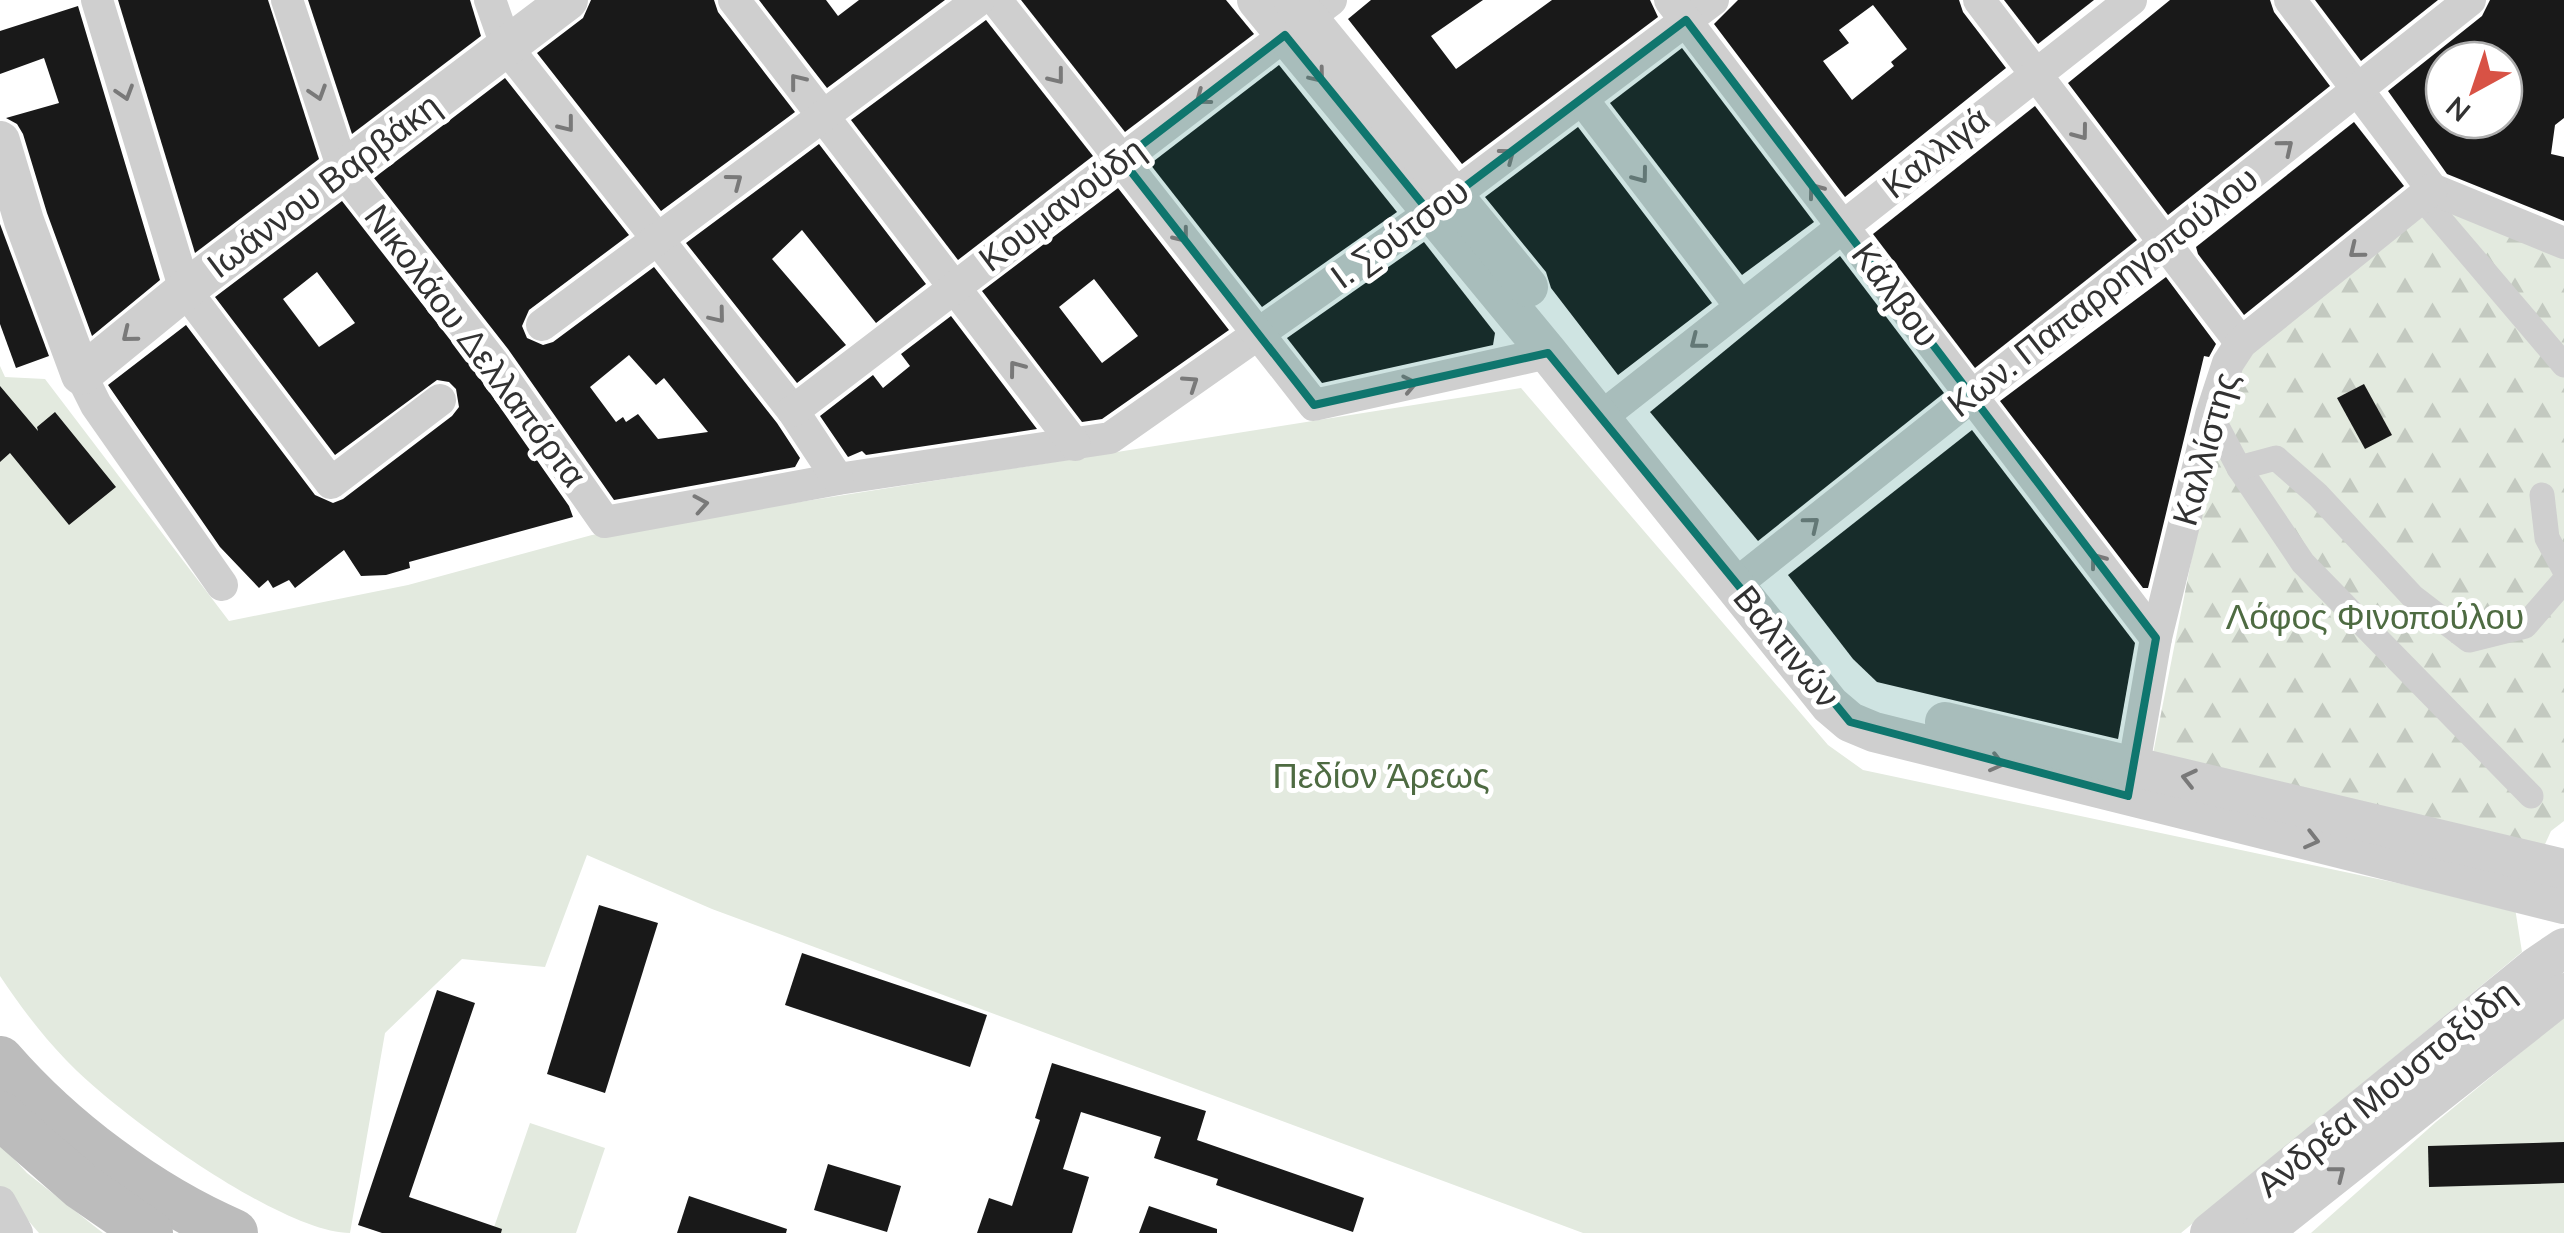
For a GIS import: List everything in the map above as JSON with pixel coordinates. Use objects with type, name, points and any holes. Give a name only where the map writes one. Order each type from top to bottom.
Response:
[{"type":"main road","points":[[0,1060],[136,1209]]},
{"type":"main road","points":[[0,1114],[81,1186],[136,1209],[234,1233]]},
{"type":"street","points":[[97,0],[185,290],[331,483],[440,400]]},
{"type":"street","name":"Νικολάου Δελλαπόρτα","points":[[287,0],[344,172],[492,361],[606,522]]},
{"type":"street","points":[[490,0],[507,48],[794,411],[838,479]]},
{"type":"street","name":"Ιωάννου Βαρβάκη","points":[[81,375],[185,290],[568,0]]},
{"type":"street","points":[[734,0],[1074,446]]},
{"type":"street","points":[[542,325],[979,0]]},
{"type":"street","points":[[996,0],[1314,404],[1548,353]]},
{"type":"street","name":"Βαλτινών","points":[[1257,0],[1304,13],[1548,353],[1610,410]]},
{"type":"street","name":"Ι. Σούτσου","points":[[606,522],[838,479],[1110,438],[1442,205],[1582,98],[1678,10],[1713,0]]},
{"type":"street","points":[[1980,0],[2242,343]]},
{"type":"street","name":"Καλλιγά","points":[[1610,410],[2131,0]]},
{"type":"street","points":[[2290,0],[2427,193],[2564,366]]},
{"type":"street","name":"Κων. Παπαρρηγοπούλου","points":[[1745,577],[2470,0]]},
{"type":"street","name":"Κάλβου","points":[[1678,10],[2156,638]]},
{"type":"street","name":"Κουμανούδη","points":[[794,411],[1122,160],[1304,13]]},
{"type":"street","points":[[1582,98],[1741,307]]},
{"type":"street","points":[[0,141],[12,226],[81,375],[96,405],[222,585]]},
{"type":"street","points":[[2427,193],[2564,243]]},
{"type":"street","name":"Καλλίστης","points":[[2131,780],[2156,638],[2210,415],[2228,363],[2242,343],[2427,193]]},
{"type":"street","name":"Βαλτινών","points":[[1442,205],[1745,577],[1830,705],[1850,722],[1874,732],[2131,780],[2563,873]]},
{"type":"street","points":[[2210,415],[2239,468],[2302,563],[2532,796]]},
{"type":"street","points":[[2239,468],[2276,458],[2318,494],[2413,597],[2468,640],[2525,626],[2564,580]]},
{"type":"street","points":[[2542,495],[2547,538],[2564,569]]},
{"type":"street","name":"Βαλτινών","points":[[2131,780],[2520,892],[2563,873]]},
{"type":"street","points":[[2520,892],[2542,927],[2555,969]]},
{"type":"street","name":"Ανδρέα Μουστοξύδη","points":[[2210,1233],[2555,969]]},
{"type":"street","name":"Ανδρέα Μουστοξύδη","points":[[2261,1233],[2555,969]]},
{"type":"street","points":[[0,1202],[16,1233]]},
{"type":"highlighted area","points":[[1686,20],[2156,638],[2128,796],[1850,722],[1548,353],[1314,405],[1122,160],[1285,35],[1430,213]]},
{"type":"green space","name":"Λόφος Φινοπούλου","points":[[2436,200],[2564,252],[2564,821],[2551,831],[2541,853],[2152,759],[2226,385],[2246,354]]},
{"type":"green space","name":"Πεδίον Άρεως","points":[[0,366],[5,377],[45,379],[229,621],[408,585],[592,535],[1521,388],[1828,745],[1863,770],[2515,908],[2522,952],[2181,1233],[1583,1233],[712,909],[587,855],[545,967],[462,959],[385,1033],[350,1233],[320,1228],[243,1192],[121,1109],[57,1050],[0,976]]},
{"type":"green space","points":[[2564,1017],[2564,1233],[2311,1233],[2436,1122]]},
{"type":"green space","points":[[530,1123],[605,1148],[576,1233],[492,1233]]},
{"type":"green space","points":[[0,1144],[27,1173],[103,1233],[39,1233],[0,1188]]},
{"type":"building","points":[[118,0],[268,0],[319,159],[195,253]]},
{"type":"building","points":[[308,0],[470,0],[481,36],[352,134]]},
{"type":"building","points":[[591,0],[714,0],[718,12],[795,112],[661,211],[537,53],[583,18]]},
{"type":"building","points":[[759,0],[826,0],[838,16],[859,0],[945,0],[827,88]]},
{"type":"building","points":[[1021,0],[1226,0],[1254,34],[1125,132]]},
{"type":"building","points":[[1371,0],[1483,0],[1431,36],[1456,69],[1552,0],[1650,0],[1658,17],[1462,164],[1348,19]]},
{"type":"building","points":[[1738,0],[1959,0],[1963,12],[2006,68],[1845,197],[1714,24]],"holes":[[[1873,5],[1907,49],[1891,62],[1894,66],[1852,100],[1823,61],[1849,43],[1839,30]]]},
{"type":"building","points":[[2004,0],[2094,0],[2038,44]]},
{"type":"building","points":[[2170,0],[2270,0],[2274,12],[2330,86],[2168,215],[2068,83]]},
{"type":"building","points":[[2315,0],[2438,0],[2361,61]]},
{"type":"building","points":[[2490,0],[2564,0],[2564,118],[2555,125],[2551,154],[2564,157],[2564,221],[2447,174],[2388,91],[2424,62],[2424,140],[2524,140],[2524,40],[2452,40],[2482,16]]},
{"type":"building","points":[[78,6],[160,280],[92,336],[23,134],[17,124],[6,118],[59,103],[44,58],[0,74],[0,31]]},
{"type":"building","points":[[986,20],[1093,156],[958,260],[851,120]]},
{"type":"building","points":[[1682,48],[1814,222],[1742,275],[1610,103]]},
{"type":"building","points":[[1279,65],[1397,212],[1262,307],[1150,164]]},
{"type":"building","points":[[505,78],[629,235],[529,310],[522,326],[527,338],[543,345],[553,342],[654,267],[777,423],[800,458],[795,467],[614,500],[508,349],[374,178]],"holes":[[[629,355],[656,385],[664,378],[708,432],[658,439],[638,414],[626,422],[623,417],[616,422],[590,387]]]},
{"type":"building","points":[[2035,106],[2137,240],[1975,368],[1873,234]]},
{"type":"building","points":[[2354,122],[2404,186],[2244,315],[2196,247]]},
{"type":"building","points":[[1578,127],[1712,303],[1618,375],[1551,288],[1546,272],[1485,197]]},
{"type":"building","points":[[819,144],[926,284],[876,323],[802,230],[772,259],[846,345],[797,383],[686,243]]},
{"type":"building","points":[[1118,188],[1229,330],[1102,419],[1082,422],[982,291]],"holes":[[[1094,279],[1138,336],[1102,363],[1059,307]]]},
{"type":"building","points":[[342,201],[476,373],[573,517],[409,562],[410,568],[386,575],[361,576],[344,550],[295,588],[289,580],[273,588],[268,580],[259,588],[220,547],[108,385],[186,325],[315,495],[333,503],[459,407],[456,389],[449,382],[437,380],[335,455],[215,297]],"holes":[[[317,272],[355,323],[319,347],[283,299]]]},
{"type":"building","points":[[0,224],[49,356],[16,368],[0,324]]},
{"type":"building","points":[[1424,242],[1495,333],[1493,345],[1322,383],[1287,338]]},
{"type":"building","points":[[1840,256],[1944,393],[1758,541],[1650,412]]},
{"type":"building","points":[[2166,277],[2216,344],[2209,357],[2204,356],[2148,588],[2143,588],[2000,401]]},
{"type":"building","points":[[951,316],[1037,429],[866,455],[862,451],[848,457],[820,416],[873,375],[883,388],[910,366],[901,354]]},
{"type":"building","points":[[2364,384],[2392,435],[2365,449],[2337,398]]},
{"type":"building","points":[[0,386],[38,431],[37,427],[55,412],[116,487],[69,525],[10,453],[0,462]]},
{"type":"building","points":[[1972,430],[2135,643],[2118,739],[1877,682],[1853,659],[1788,575]]},
{"type":"building","points":[[599,905],[658,923],[605,1093],[547,1074]]},
{"type":"building","points":[[802,953],[987,1015],[970,1067],[785,1005]]},
{"type":"building","points":[[437,990],[475,1003],[409,1197],[502,1229],[501,1233],[382,1233],[358,1225]]},
{"type":"building","points":[[1052,1063],[1206,1111],[1197,1140],[1364,1198],[1353,1232],[1216,1185],[1218,1179],[1154,1158],[1161,1137],[1081,1112],[1063,1169],[1089,1177],[1072,1233],[977,1233],[989,1198],[1012,1206],[1040,1120],[1035,1118]]},
{"type":"building","points":[[2564,1142],[2564,1183],[2429,1187],[2428,1146]]},
{"type":"building","points":[[828,1164],[901,1186],[887,1232],[814,1210]]},
{"type":"building","points":[[689,1196],[787,1229],[786,1233],[677,1233]]},
{"type":"building","points":[[1149,1206],[1217,1229],[1217,1233],[1139,1233]]}]
